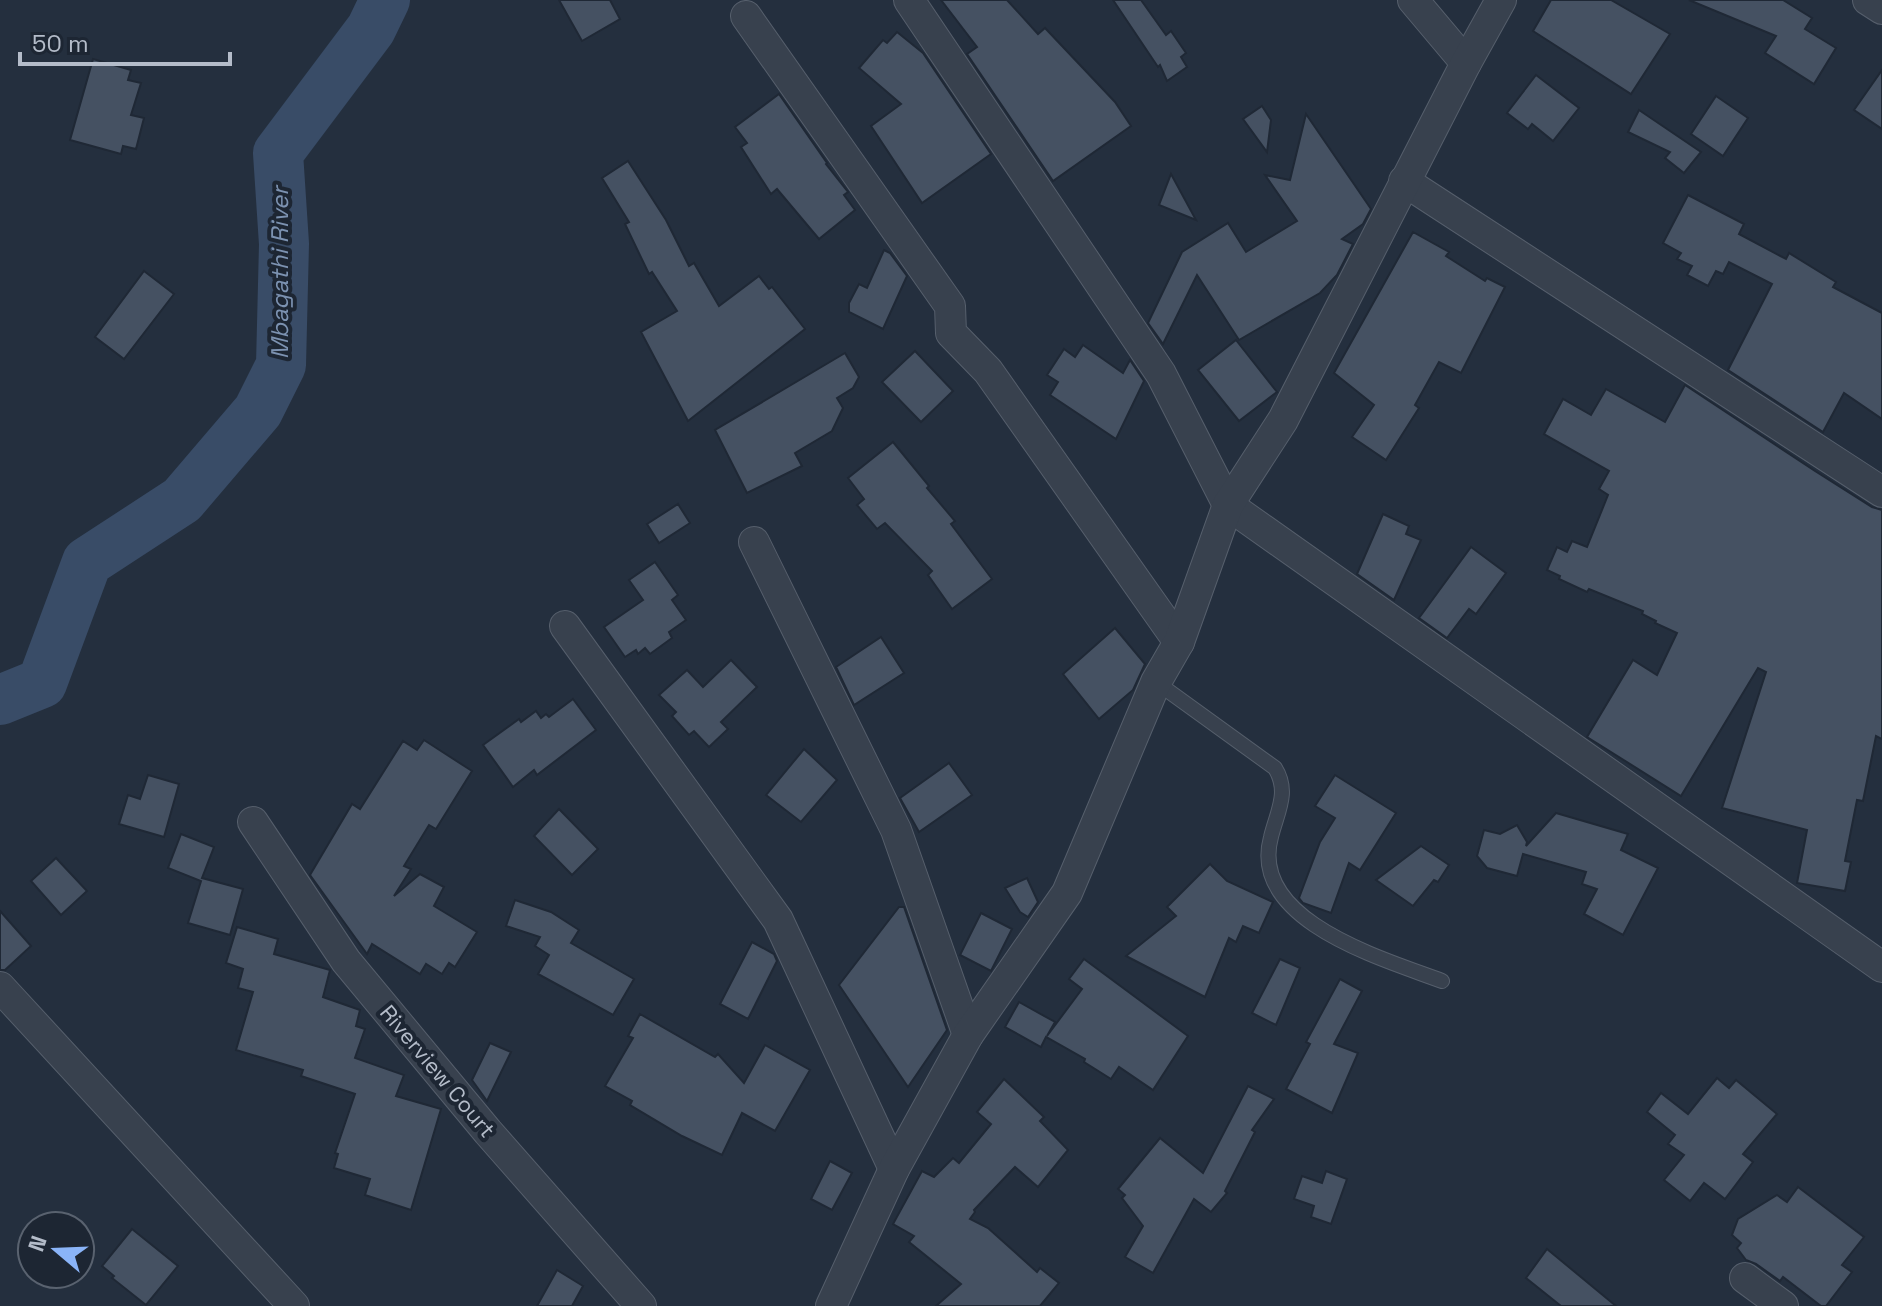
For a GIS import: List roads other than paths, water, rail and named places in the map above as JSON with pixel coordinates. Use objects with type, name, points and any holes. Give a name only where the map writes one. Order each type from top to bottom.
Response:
[{"type":"street","points":[[909,0],[1161,374],[1228,505],[1882,967]]},
{"type":"street","points":[[1413,0],[1466,63]]},
{"type":"street","points":[[831,1306],[894,1169],[968,1035],[1067,893],[1156,682],[1179,642],[1228,505],[1283,420],[1404,181],[1501,0]]},
{"type":"street","points":[[1868,0],[1882,9]]},
{"type":"street","points":[[746,16],[950,306],[951,333],[988,371],[1179,642]]},
{"type":"street","points":[[1404,181],[1882,492]]},
{"type":"street","points":[[754,542],[896,830],[968,1035]]},
{"type":"street","points":[[565,626],[778,920],[894,1169]]},
{"type":"street","name":"Riverview Court","points":[[253,822],[346,961],[488,1132],[641,1306]]},
{"type":"street","points":[[0,987],[294,1306]]},
{"type":"street","points":[[1745,1278],[1783,1306]]},
{"type":"lane","points":[[1156,682],[1275,768],[1283,780],[1284,795],[1267,852],[1274,885],[1300,913],[1339,942],[1442,981]]},
{"type":"waterway","name":"Mbagathi River","points":[[0,700],[42,683],[87,562],[182,500],[258,411],[281,365],[284,244],[278,153],[371,29],[385,0]]}]
